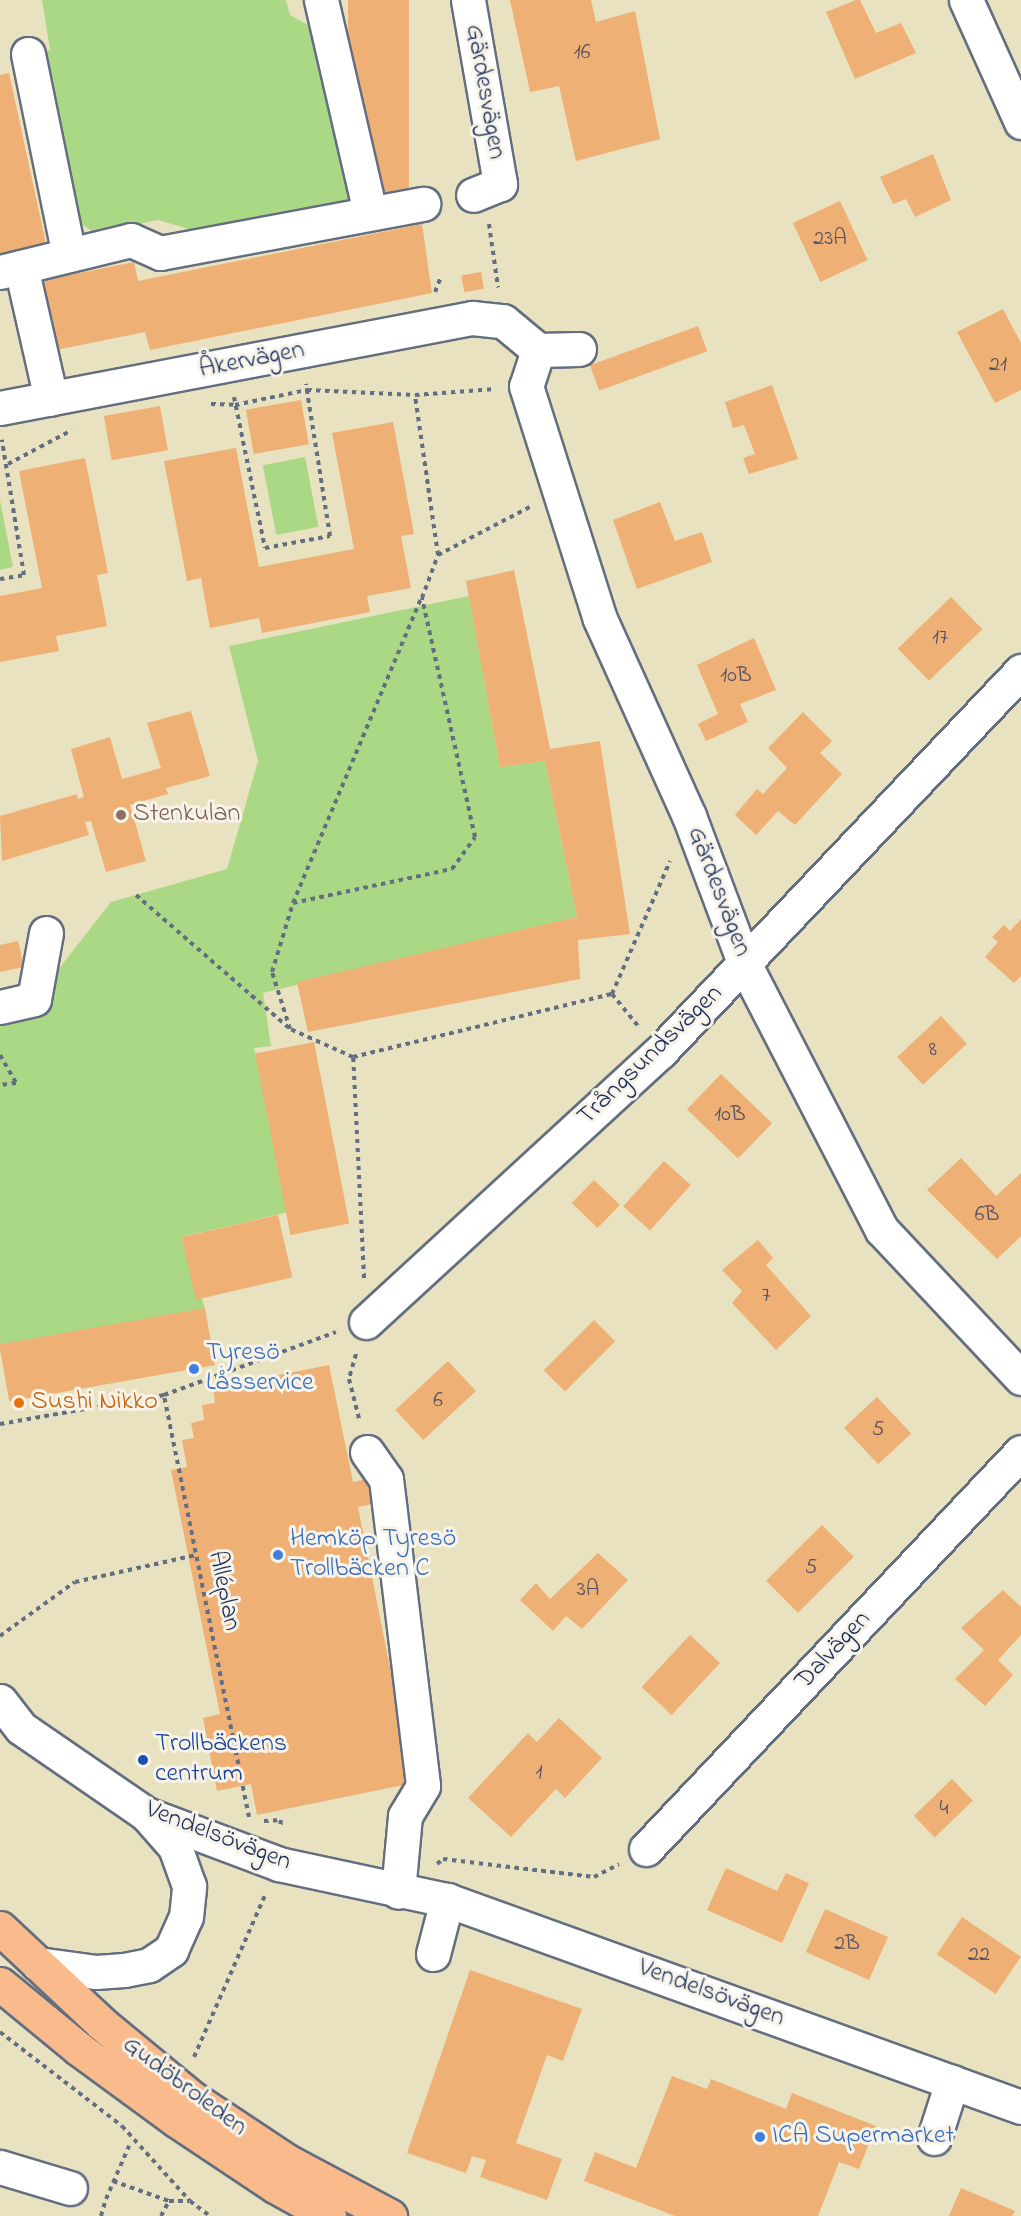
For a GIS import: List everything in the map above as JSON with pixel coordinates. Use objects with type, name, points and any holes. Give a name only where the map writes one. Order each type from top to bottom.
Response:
[{"type":"main road","name":"Gudöbroleden","points":[[0,1928],[101,2023],[192,2098],[288,2162],[390,2216]]},
{"type":"main road","name":"Gudöbroleden","points":[[0,1984],[79,2049],[176,2120],[275,2186],[329,2216]]},
{"type":"street","points":[[321,0],[370,212]]},
{"type":"street","name":"Gärdesvägen","points":[[468,0],[487,190]]},
{"type":"street","points":[[966,0],[1021,122]]},
{"type":"street","points":[[28,54],[69,255]]},
{"type":"street","points":[[51,399],[11,270],[131,240],[160,253],[370,212],[423,204]]},
{"type":"street","name":"Åkervägen","points":[[0,408],[472,318],[504,321]]},
{"type":"street","points":[[504,321],[538,350],[579,349]]},
{"type":"street","points":[[526,386],[538,350]]},
{"type":"street","name":"Gärdesvägen","points":[[526,386],[600,619],[689,816],[745,965],[882,1230],[1021,1378]]},
{"type":"street","name":"Trångsundsvägen","points":[[366,1322],[660,1052],[745,965],[1021,671]]},
{"type":"street","points":[[0,1007],[34,999],[46,933]]},
{"type":"street","points":[[368,1452],[386,1479],[423,1786],[405,1816],[398,1892]]},
{"type":"street","name":"Dalvägen","points":[[646,1849],[1021,1452]]},
{"type":"street","name":"Vendelsövägen","points":[[0,1701],[21,1728],[146,1814],[279,1864],[398,1892],[447,1900],[1021,2107]]},
{"type":"street","points":[[38,1964],[96,1972],[124,1971],[149,1965],[171,1950],[186,1917],[189,1886],[175,1847],[146,1814]]},
{"type":"street","points":[[433,1954],[447,1900]]},
{"type":"street","points":[[934,2138],[952,2082]]},
{"type":"street","points":[[0,2167],[70,2188]]},
{"type":"path","points":[[487,190],[486,210],[504,321]]},
{"type":"path","points":[[227,366],[265,548],[330,536],[301,351]]},
{"type":"path","points":[[200,403],[235,405],[307,390],[416,395],[526,386]]},
{"type":"path","points":[[290,1029],[272,972],[293,903],[438,555],[416,395]]},
{"type":"path","points":[[8,464],[80,426]]},
{"type":"path","points":[[0,430],[8,464],[24,575],[0,579]]},
{"type":"path","points":[[438,555],[560,491]]},
{"type":"path","points":[[293,903],[452,869],[475,837],[422,598]]},
{"type":"path","points":[[612,994],[689,816]]},
{"type":"path","points":[[136,895],[290,1029],[353,1057],[612,994]]},
{"type":"path","points":[[612,994],[660,1052]]},
{"type":"path","points":[[0,1056],[16,1083],[0,1085]]},
{"type":"path","points":[[353,1057],[366,1322],[349,1379],[368,1452]]},
{"type":"path","points":[[0,1424],[164,1395],[366,1322]]},
{"type":"path","name":"Alléplan","points":[[164,1395],[245,1794]]},
{"type":"path","points":[[0,1636],[75,1582],[196,1555]]},
{"type":"path","points":[[398,1892],[443,1860],[594,1877],[646,1849]]},
{"type":"path","points":[[191,2063],[279,1864]]},
{"type":"path","points":[[0,2032],[122,2126],[189,2201],[210,2216]]},
{"type":"path","points":[[106,2199],[129,2146]]},
{"type":"path","points":[[113,2181],[169,2201],[189,2201]]},
{"type":"path","points":[[161,2216],[169,2201]]},
{"type":"green space","points":[[42,0],[286,0],[290,15],[314,28],[352,200],[196,231],[158,220],[95,233],[71,217],[42,51],[50,50]]},
{"type":"green space","points":[[305,457],[319,527],[276,535],[263,465]]},
{"type":"green space","points":[[0,500],[13,567],[0,570]]},
{"type":"green space","points":[[469,596],[500,767],[545,761],[577,917],[263,993],[271,1046],[254,1048],[289,1212],[181,1237],[205,1308],[0,1348],[0,1026],[21,1022],[50,995],[54,975],[111,902],[227,869],[258,761],[229,646]]},
{"type":"building","points":[[348,0],[409,0],[409,208],[348,208]]},
{"type":"building","points":[[510,0],[591,0],[596,22],[635,11],[660,139],[576,161],[559,86],[530,92]]},
{"type":"building","points":[[860,0],[876,33],[901,23],[916,53],[855,79],[826,12]]},
{"type":"building","points":[[9,73],[48,253],[0,263],[0,75]]},
{"type":"building","points":[[933,154],[951,200],[915,217],[906,199],[893,204],[880,177]]},
{"type":"building","points":[[840,201],[867,260],[820,282],[793,223]]},
{"type":"building","points":[[422,224],[432,293],[150,350],[145,332],[56,350],[40,281],[134,262],[138,281]]},
{"type":"building","points":[[481,272],[484,289],[464,292],[461,275]]},
{"type":"building","points":[[1003,309],[1021,343],[1021,390],[995,403],[957,332]]},
{"type":"building","points":[[698,326],[707,351],[599,391],[590,365]]},
{"type":"building","points":[[772,385],[798,459],[749,474],[743,458],[755,454],[744,425],[733,428],[725,402]]},
{"type":"building","points":[[301,400],[309,444],[254,454],[246,410]]},
{"type":"building","points":[[160,406],[168,450],[112,460],[104,416]]},
{"type":"building","points":[[393,422],[414,534],[401,536],[411,588],[367,596],[370,612],[262,633],[259,618],[210,628],[201,578],[187,581],[164,461],[236,448],[259,567],[354,549],[332,433]]},
{"type":"building","points":[[85,458],[108,573],[97,575],[107,626],[56,636],[59,651],[0,662],[0,596],[42,588],[19,471]]},
{"type":"building","points":[[660,502],[675,541],[702,532],[712,562],[637,589],[613,520]]},
{"type":"building","points":[[514,570],[550,749],[600,741],[630,934],[578,940],[580,979],[308,1032],[297,982],[577,917],[545,761],[500,767],[466,581]]},
{"type":"building","points":[[951,597],[982,629],[929,681],[898,648]]},
{"type":"building","points":[[754,638],[776,690],[740,704],[748,722],[706,741],[698,724],[718,714],[697,665]]},
{"type":"building","points":[[191,711],[210,776],[166,788],[168,794],[130,805],[146,861],[106,872],[91,821],[85,822],[89,835],[2,861],[0,816],[77,794],[78,799],[84,797],[71,749],[110,737],[122,779],[161,768],[147,723]]},
{"type":"building","points":[[803,712],[832,741],[820,753],[842,774],[795,825],[778,811],[756,835],[735,815],[757,789],[763,794],[787,768],[768,748]]},
{"type":"building","points":[[1021,919],[1021,976],[1014,983],[985,957],[998,942],[992,937],[1004,925],[1010,931]]},
{"type":"building","points":[[18,941],[24,967],[0,972],[0,945]]},
{"type":"building","points":[[941,1016],[967,1044],[923,1085],[897,1057]]},
{"type":"building","points":[[314,1042],[349,1224],[290,1235],[255,1053]]},
{"type":"building","points":[[721,1074],[772,1123],[738,1159],[687,1109]]},
{"type":"building","points":[[961,1158],[996,1196],[1021,1173],[1021,1236],[997,1259],[927,1190]]},
{"type":"building","points":[[664,1161],[691,1185],[650,1230],[623,1206]]},
{"type":"building","points":[[594,1180],[620,1205],[598,1228],[572,1203]]},
{"type":"building","points":[[278,1215],[292,1277],[196,1300],[182,1237]]},
{"type":"building","points":[[758,1240],[773,1258],[766,1265],[811,1316],[776,1350],[732,1303],[742,1291],[722,1270]]},
{"type":"building","points":[[205,1308],[215,1365],[9,1401],[0,1344]]},
{"type":"building","points":[[594,1320],[615,1341],[565,1391],[544,1370]]},
{"type":"building","points":[[448,1361],[476,1391],[423,1440],[395,1410]]},
{"type":"building","name":"Hemköp Tyresö Trollbäcken C","points":[[329,1365],[353,1482],[372,1478],[377,1503],[358,1507],[413,1783],[257,1815],[251,1784],[217,1791],[203,1718],[220,1714],[171,1470],[187,1467],[182,1440],[194,1438],[191,1423],[204,1420],[202,1405],[215,1403],[213,1388]]},
{"type":"building","points":[[877,1397],[911,1434],[878,1464],[844,1428]]},
{"type":"building","points":[[822,1525],[854,1557],[798,1613],[766,1581]]},
{"type":"building","points":[[598,1553],[628,1580],[582,1629],[566,1616],[553,1631],[520,1600],[536,1583],[550,1599]]},
{"type":"building","points":[[1003,1590],[1021,1607],[1021,1635],[998,1660],[1013,1675],[985,1706],[955,1679],[984,1650],[961,1628]]},
{"type":"building","points":[[690,1635],[720,1663],[672,1715],[642,1687]]},
{"type":"building","points":[[559,1718],[602,1758],[565,1798],[556,1789],[511,1837],[468,1798],[528,1733],[537,1742]]},
{"type":"building","points":[[952,1779],[973,1801],[935,1837],[914,1816]]},
{"type":"building","points":[[726,1868],[777,1891],[786,1873],[809,1883],[782,1943],[707,1910]]},
{"type":"building","points":[[825,1909],[888,1937],[869,1980],[806,1952]]},
{"type":"building","points":[[962,1917],[1021,1957],[996,1994],[937,1954]]},
{"type":"building","points":[[470,1970],[582,2009],[563,2061],[547,2055],[516,2143],[562,2159],[547,2200],[480,2177],[486,2160],[472,2156],[466,2173],[407,2153]]},
{"type":"building","name":"ICA Supermarket","points":[[672,2076],[707,2089],[711,2079],[786,2109],[792,2093],[876,2126],[859,2169],[839,2162],[818,2216],[675,2216],[584,2181],[595,2152],[636,2168]]},
{"type":"building","points":[[961,2188],[1015,2211],[1012,2216],[949,2216]]},
{"type":"place","name":"Stenkulan","points":[[121,815]]},
{"type":"place","name":"Tyresö Låsservice","points":[[194,1369]]},
{"type":"place","name":"Sushi Nikko","points":[[19,1403]]},
{"type":"place","name":"Hemköp Tyresö Trollbäcken C","points":[[278,1555]]},
{"type":"place","name":"Trollbäckens centrum","points":[[143,1760]]},
{"type":"place","name":"ICA Supermarket","points":[[760,2137]]}]
